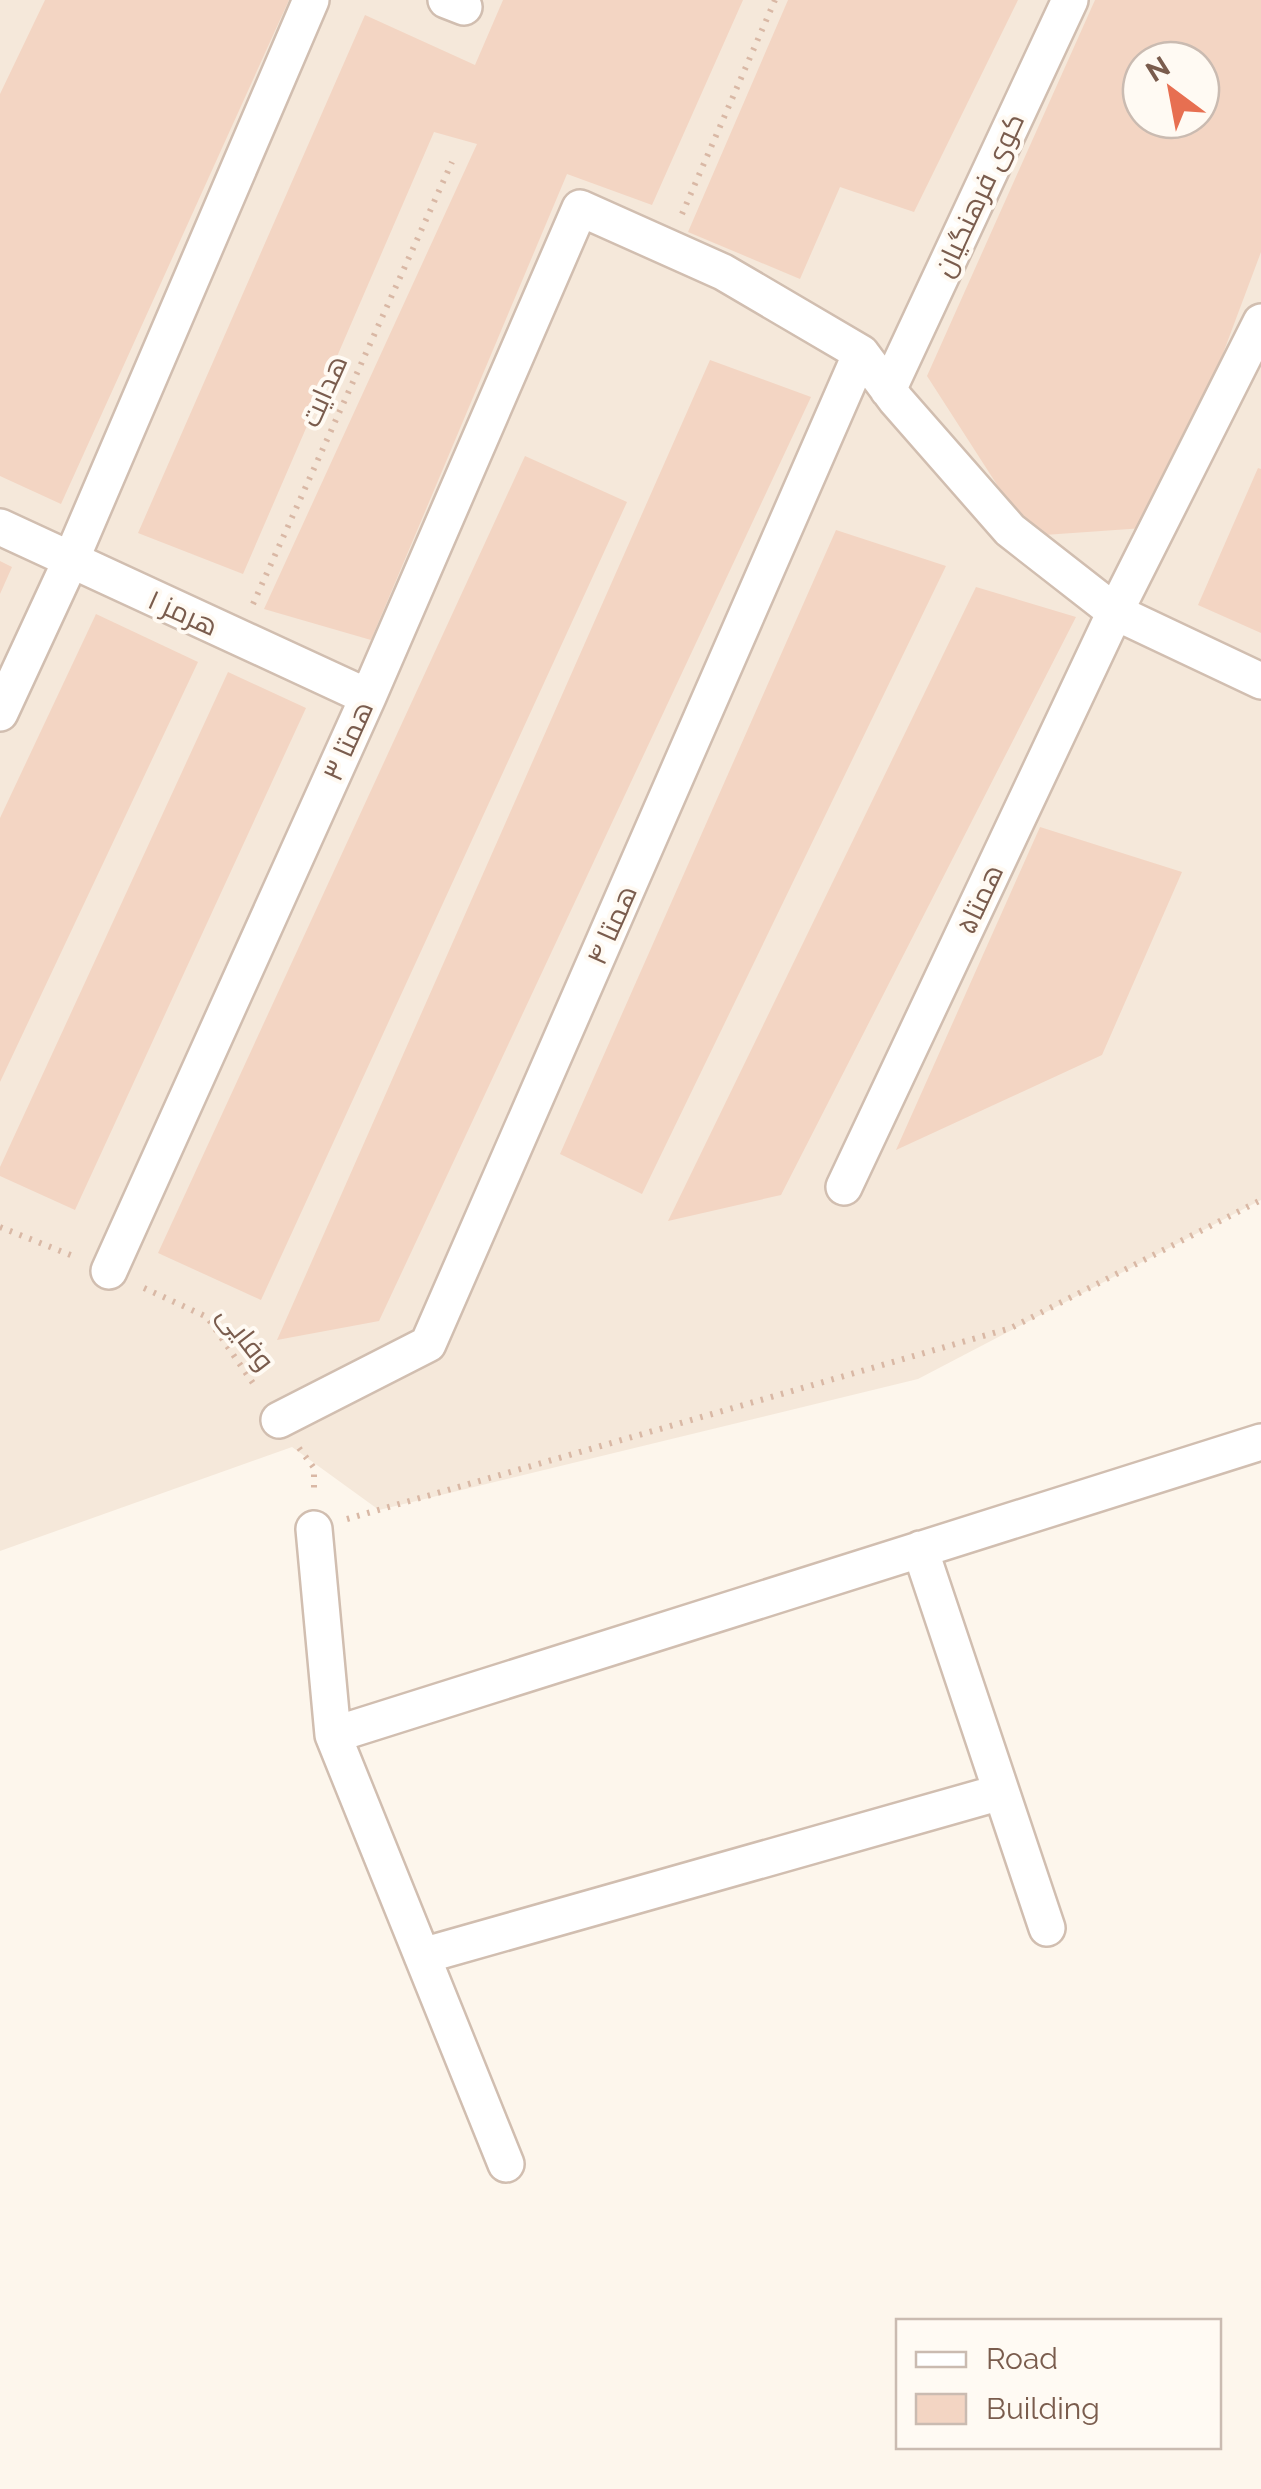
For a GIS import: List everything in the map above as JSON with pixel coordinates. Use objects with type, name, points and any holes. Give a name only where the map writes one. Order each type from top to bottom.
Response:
[{"type":"street","points":[[0,713],[70,562],[312,0]]},
{"type":"street","name":"کوی فرهنگیان","points":[[888,390],[1070,0]]},
{"type":"street","name":"همتا ۳","points":[[109,1271],[368,696],[580,208],[668,248]]},
{"type":"street","points":[[668,248],[723,272],[861,353],[888,390],[1010,530],[1116,612],[1261,681]]},
{"type":"street","name":"همتا۵","points":[[844,1187],[1116,612],[1261,322]]},
{"type":"street","name":"همتا ۴","points":[[279,1420],[428,1344],[861,353]]},
{"type":"street","name":"هرمز ۱","points":[[0,527],[368,696]]},
{"type":"street","points":[[333,1734],[1261,1442]]},
{"type":"street","points":[[314,1528],[333,1734],[506,2164]]},
{"type":"street","points":[[920,1549],[1047,1928]]},
{"type":"street","points":[[422,1956],[1001,1792]]},
{"type":"path","points":[[668,248],[775,0]]},
{"type":"path","name":"هدایت","points":[[238,638],[452,162]]},
{"type":"path","points":[[314,1528],[1011,1328],[1261,1200]]},
{"type":"path","name":"وفایی","points":[[0,1227],[109,1271],[207,1317],[314,1468],[314,1528]]},
{"type":"shaded area","points":[[0,0],[1261,0],[1261,1200],[918,1379],[379,1510],[292,1447],[0,1551]]},
{"type":"building","points":[[45,0],[289,0],[61,504],[0,476],[0,94]]},
{"type":"building","points":[[503,0],[743,0],[652,205],[567,174],[371,640],[264,609],[477,144],[434,132],[243,574],[138,533],[365,15],[475,65]]},
{"type":"building","points":[[788,0],[1018,0],[914,212],[840,187],[800,279],[688,232]]},
{"type":"building","points":[[1095,0],[1261,0],[1261,252],[1158,527],[1030,536],[927,376]]},
{"type":"building","points":[[710,360],[811,397],[379,1321],[277,1340]]},
{"type":"building","points":[[525,456],[627,502],[261,1300],[158,1253]]},
{"type":"building","points":[[1258,468],[1261,469],[1261,633],[1198,605]]},
{"type":"building","points":[[836,530],[946,566],[642,1194],[560,1154]]},
{"type":"building","points":[[0,561],[12,567],[0,594]]},
{"type":"building","points":[[976,587],[1076,617],[781,1195],[668,1221]]},
{"type":"building","points":[[96,614],[198,662],[0,1082],[0,818]]},
{"type":"building","points":[[228,672],[306,708],[75,1210],[0,1176],[0,1167]]},
{"type":"building","points":[[1040,827],[1182,872],[1102,1055],[896,1150]]}]
